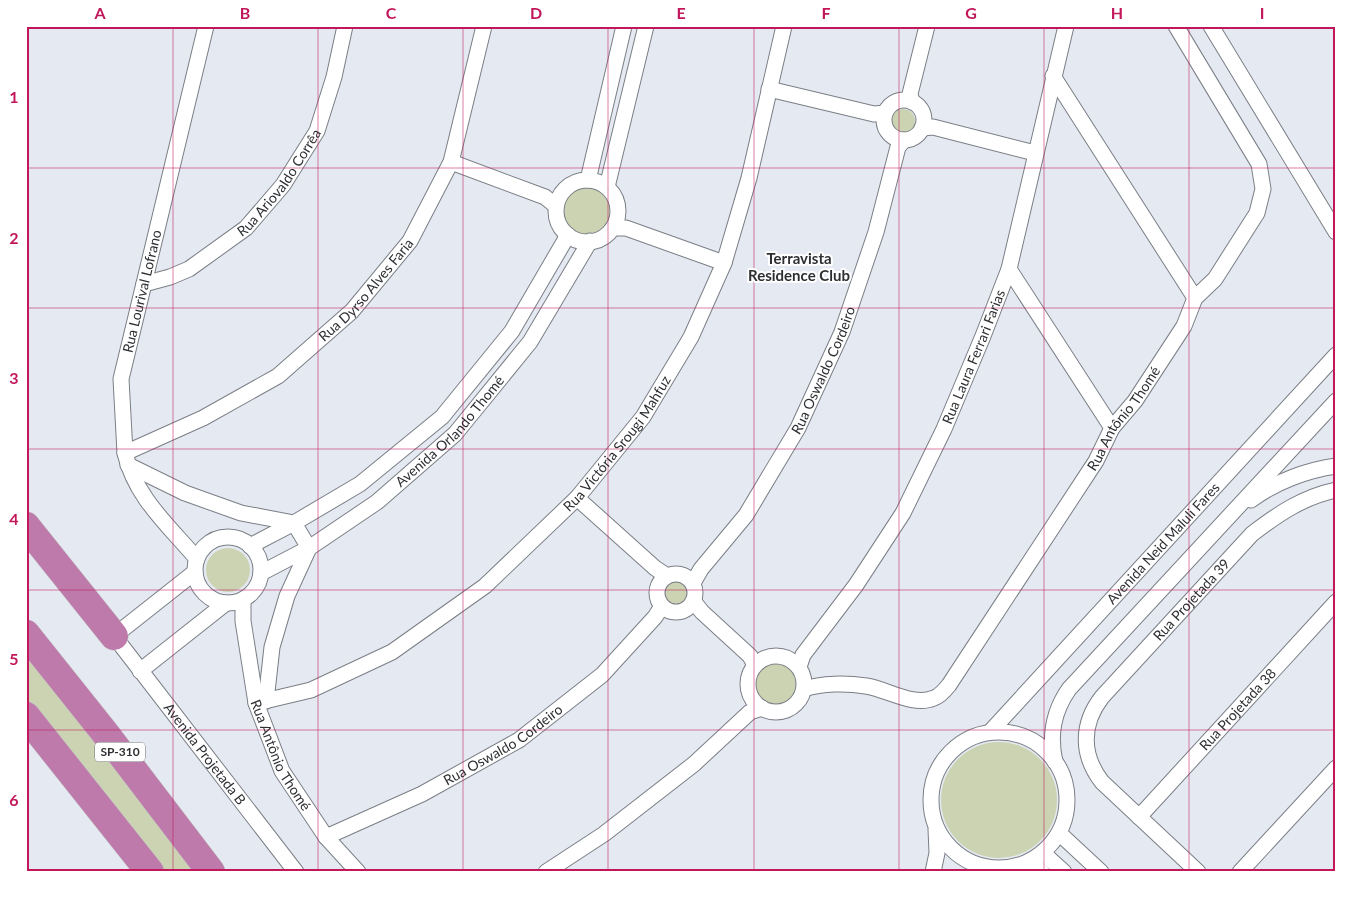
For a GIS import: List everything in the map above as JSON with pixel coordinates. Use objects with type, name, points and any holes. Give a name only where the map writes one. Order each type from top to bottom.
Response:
[{"type":"highway","points":[[26,526],[114,636]]},
{"type":"highway","name":"SP-310","points":[[26,634],[106,734],[211,872]]},
{"type":"highway","points":[[26,716],[149,871]]},
{"type":"street","name":"Rua Lourival Lofrano","points":[[198,561],[184,543],[163,522],[143,496],[126,459],[122,379],[206,26]]},
{"type":"street","name":"Rua Ariovaldo Corrêa","points":[[144,284],[170,277],[189,269],[246,228],[283,185],[317,131],[334,77],[345,26]]},
{"type":"street","name":"Rua Dyrso Alves Faria","points":[[126,459],[278,376],[352,312],[410,241],[451,162],[484,26]]},
{"type":"street","points":[[588,180],[624,26]]},
{"type":"street","points":[[607,187],[646,26]]},
{"type":"street","name":"Rua Victória Srougi Mahfuz","points":[[261,702],[311,690],[392,652],[485,586],[577,498],[643,417],[691,337],[724,263],[749,178],[784,26]]},
{"type":"street","points":[[909,99],[927,26]]},
{"type":"street","name":"Rua Laura Ferrari Farias","points":[[803,672],[903,513],[944,429],[1010,269],[1035,153],[1066,26]]},
{"type":"street","name":"Rua Antônio Thomé","points":[[803,672],[866,686],[920,701],[934,699],[941,694],[949,685],[1096,461],[1112,428],[1136,401],[1184,326],[1194,298],[1215,279],[1257,214],[1263,189],[1259,164],[1176,26]]},
{"type":"street","points":[[1211,26],[1336,232]]},
{"type":"street","points":[[1053,76],[1194,298]]},
{"type":"street","points":[[769,89],[881,116]]},
{"type":"street","points":[[881,116],[893,103],[909,99]]},
{"type":"street","points":[[909,99],[920,110],[926,125]]},
{"type":"street","points":[[881,116],[888,132],[899,142],[914,136],[926,125]]},
{"type":"street","points":[[926,125],[1035,153]]},
{"type":"street","name":"Rua Oswaldo Cordeiro","points":[[694,576],[746,515],[798,428],[842,332],[876,232],[899,142]]},
{"type":"street","points":[[451,162],[553,200]]},
{"type":"street","points":[[553,200],[570,184],[588,180],[598,182],[607,187],[613,194],[616,202],[618,225]]},
{"type":"street","points":[[553,200],[558,222],[568,235],[579,240],[590,241],[599,239],[618,225]]},
{"type":"street","points":[[618,225],[724,263]]},
{"type":"street","name":"Avenida Orlando Thomé","points":[[250,546],[294,523],[360,484],[442,417],[512,331],[568,235]]},
{"type":"street","name":"Avenida Orlando Thomé","points":[[261,573],[309,548],[377,502],[455,434],[530,342],[590,241]]},
{"type":"street","points":[[1010,269],[1112,428]]},
{"type":"street","name":"Avenida Neid Maluli Fares","points":[[990,732],[1336,355]]},
{"type":"street","points":[[935,825],[948,846],[958,855],[988,870],[1006,868],[1030,861],[1044,853],[1059,833],[1066,816],[1066,784],[1052,749],[1053,723],[1066,694],[1336,401]]},
{"type":"street","points":[[126,459],[185,494],[241,513],[294,523],[309,548],[287,596],[272,647],[261,702]]},
{"type":"street","points":[[1228,518],[1257,496],[1289,479],[1336,466]]},
{"type":"street","name":"Rua Projetada 39","points":[[1139,817],[1096,774],[1089,760],[1086,734],[1089,719],[1096,705],[1252,534],[1274,516],[1298,502],[1336,490]]},
{"type":"street","points":[[577,498],[661,575]]},
{"type":"street","points":[[114,636],[198,561],[210,543],[220,538],[241,540],[256,553],[261,573],[258,584],[252,593],[234,602],[140,671]]},
{"type":"street","points":[[198,561],[198,584],[205,593],[214,600],[234,602]]},
{"type":"street","points":[[661,575],[674,573],[694,576],[696,589],[695,608]]},
{"type":"street","points":[[661,575],[657,594],[662,611],[679,612],[695,608]]},
{"type":"street","name":"Rua Antônio Thomé","points":[[234,602],[243,620],[261,702],[282,771],[326,838],[358,872]]},
{"type":"street","name":"Rua Projetada 38","points":[[1139,817],[1336,602]]},
{"type":"street","points":[[695,608],[755,661]]},
{"type":"street","name":"Rua Oswaldo Cordeiro","points":[[326,838],[422,794],[518,740],[602,675],[662,611]]},
{"type":"street","name":"Avenida Projetada B","points":[[114,636],[296,872]]},
{"type":"street","points":[[755,661],[778,656],[803,672],[797,703],[784,711],[769,711],[756,707]]},
{"type":"street","points":[[755,661],[748,680],[748,688],[756,707]]},
{"type":"street","points":[[546,872],[604,834],[694,764],[756,707]]},
{"type":"street","points":[[933,872],[937,853],[930,794],[934,776],[947,754],[961,742],[978,734],[1003,731],[1027,738],[1043,748],[1056,762]]},
{"type":"street","points":[[1240,872],[1336,768]]},
{"type":"street","points":[[1139,817],[1198,872]]},
{"type":"street","points":[[1059,833],[1101,872]]},
{"type":"street","points":[[1044,853],[1064,872]]},
{"type":"street","points":[[1030,861],[1042,872]]},
{"type":"green space","points":[[903,109],[908,110],[914,116],[914,126],[908,132],[903,133],[898,132],[892,126],[891,121],[892,116],[898,110]]},
{"type":"green space","points":[[582,186],[592,186],[604,193],[611,205],[611,215],[604,227],[592,234],[582,234],[574,230],[567,223],[563,215],[563,205],[567,197],[574,190]]},
{"type":"green space","points":[[228,548],[240,552],[246,558],[250,570],[246,582],[240,588],[228,592],[216,588],[210,582],[206,570],[210,558],[216,552]]},
{"type":"green space","points":[[676,581],[681,582],[687,588],[687,598],[681,604],[676,605],[671,604],[665,598],[664,593],[665,588],[671,582]]},
{"type":"green space","points":[[26,646],[202,872],[158,872],[26,708]]},
{"type":"green space","points":[[780,664],[787,667],[793,673],[796,684],[795,692],[787,701],[780,704],[772,704],[765,701],[757,692],[756,680],[759,673],[768,665]]},
{"type":"green space","points":[[999,742],[1021,747],[1040,759],[1052,778],[1057,800],[1052,822],[1040,841],[1021,853],[999,858],[977,853],[958,841],[946,822],[941,800],[946,778],[958,759],[977,747]]},
{"type":"district","name":"Terravista Residence Club","points":[[799,268]]}]
